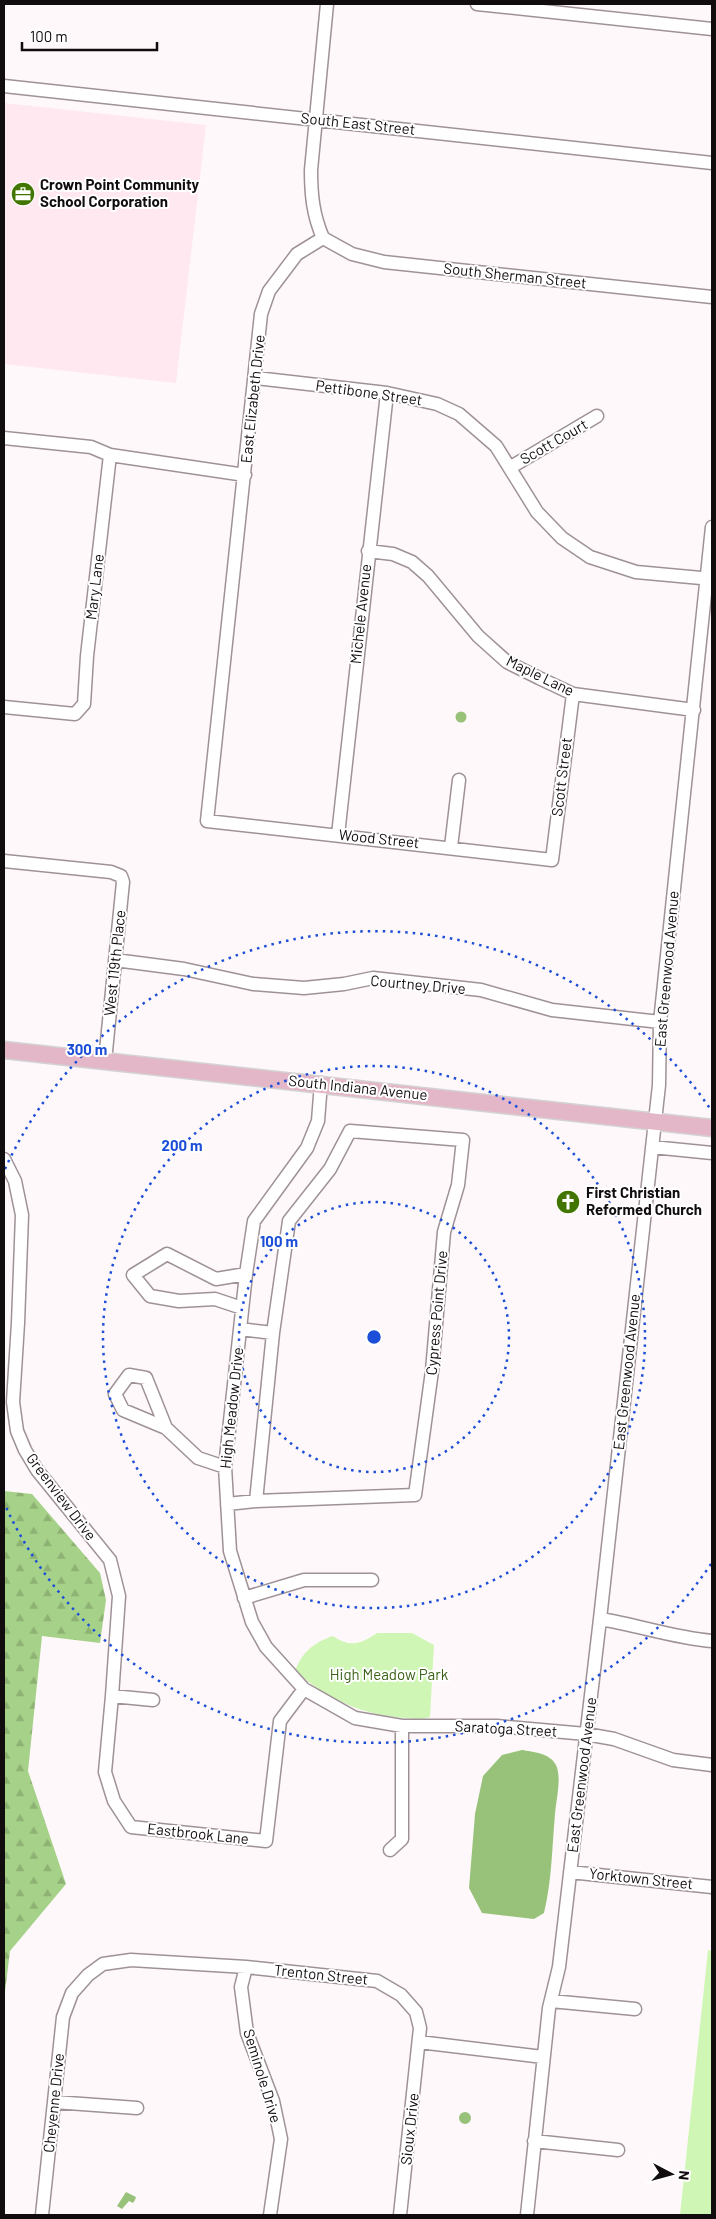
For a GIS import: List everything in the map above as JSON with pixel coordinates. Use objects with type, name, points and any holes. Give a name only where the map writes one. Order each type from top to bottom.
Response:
[{"type":"main road","name":"South Indiana Avenue","points":[[4,1050],[322,1083],[712,1128]]},
{"type":"street","points":[[323,238],[315,218],[311,194],[311,170],[327,4]]},
{"type":"street","points":[[477,4],[712,29]]},
{"type":"street","name":"South East Street","points":[[4,86],[712,163]]},
{"type":"street","name":"South Sherman Street","points":[[323,238],[352,254],[384,262],[712,297]]},
{"type":"street","name":"East Elizabeth Drive","points":[[207,821],[256,378],[261,314],[269,291],[297,254],[323,238]]},
{"type":"street","name":"Pettibone Street","points":[[256,378],[387,393],[437,404],[459,414],[496,446],[511,467],[537,512],[562,538],[590,557],[636,572],[709,579]]},
{"type":"street","name":"Michele Avenue","points":[[338,835],[387,393]]},
{"type":"street","name":"Scott Court","points":[[511,467],[597,416]]},
{"type":"street","points":[[4,438],[91,447],[110,455],[245,474]]},
{"type":"street","name":"Mary Lane","points":[[4,707],[75,714],[84,704],[87,656],[110,455]]},
{"type":"street","name":"East Greenwood Avenue","points":[[528,2215],[543,2057],[551,2001],[559,1967],[600,1619],[659,1085],[660,1022],[709,579],[712,527]]},
{"type":"street","name":"Maple Lane","points":[[368,551],[393,554],[412,562],[428,576],[478,636],[507,662],[573,694],[694,710]]},
{"type":"street","name":"Scott Street","points":[[552,860],[573,694]]},
{"type":"street","points":[[451,847],[459,780]]},
{"type":"street","name":"Wood Street","points":[[207,821],[451,847],[552,860]]},
{"type":"street","name":"West 119th Place","points":[[4,861],[111,872],[121,876],[123,882],[105,1061]]},
{"type":"street","name":"Courtney Drive","points":[[115,960],[184,969],[253,984],[304,988],[344,984],[373,978],[481,990],[552,1010],[660,1022]]},
{"type":"street","name":"High Meadow Drive","points":[[304,1689],[266,1647],[252,1622],[230,1551],[225,1467],[246,1274],[254,1221],[307,1148],[318,1122],[322,1083]]},
{"type":"street","name":"Cypress Point Drive","points":[[350,1131],[463,1140],[458,1185],[444,1232],[432,1371],[415,1496],[256,1501],[273,1333],[288,1221],[330,1169],[350,1131]]},
{"type":"street","points":[[652,1147],[712,1153]]},
{"type":"street","name":"Greenview Drive","points":[[4,1159],[14,1181],[22,1216],[13,1402],[17,1431],[25,1450],[37,1470],[110,1560],[119,1596],[112,1696],[104,1772],[114,1802],[131,1827]]},
{"type":"street","points":[[242,1308],[215,1299],[179,1301],[150,1296],[133,1275],[167,1254],[216,1279],[246,1274]]},
{"type":"street","points":[[240,1329],[273,1333]]},
{"type":"street","points":[[166,1428],[146,1378],[129,1375],[115,1394],[122,1410],[166,1428],[198,1458],[225,1467]]},
{"type":"street","points":[[227,1504],[256,1501]]},
{"type":"street","points":[[244,1598],[304,1580],[372,1580]]},
{"type":"street","points":[[600,1619],[694,1639],[712,1641]]},
{"type":"street","name":"Saratoga Street","points":[[304,1689],[355,1718],[402,1726],[497,1726],[586,1734],[614,1739],[673,1760],[712,1765]]},
{"type":"street","name":"Eastbrook Lane","points":[[131,1827],[266,1841],[280,1721],[304,1689]]},
{"type":"street","points":[[112,1696],[153,1700]]},
{"type":"street","points":[[390,1850],[402,1839],[402,1726]]},
{"type":"street","name":"Yorktown Street","points":[[570,1872],[712,1887]]},
{"type":"street","name":"Trenton Street","points":[[72,1992],[88,1975],[103,1964],[131,1960],[246,1968],[377,1981],[401,1995],[416,2012],[420,2028],[420,2042]]},
{"type":"street","name":"Seminole Drive","points":[[246,1968],[241,1987],[247,2033],[272,2101],[281,2139],[270,2215]]},
{"type":"street","name":"Cheyenne Drive","points":[[42,2215],[63,2017],[72,1992]]},
{"type":"street","points":[[551,2001],[635,2009]]},
{"type":"street","points":[[420,2042],[543,2057]]},
{"type":"street","name":"Sioux Drive","points":[[400,2215],[420,2042]]},
{"type":"street","points":[[54,2102],[137,2108]]},
{"type":"street","points":[[534,2141],[618,2150]]},
{"type":"shaded area","points":[[4,103],[206,125],[176,383],[4,364]]},
{"type":"shaded area","points":[[459,712],[463,712],[466,717],[465,721],[459,722],[456,719],[456,715]]},
{"type":"shaded area","points":[[522,1750],[550,1758],[556,1765],[559,1776],[547,1901],[544,1913],[534,1919],[482,1913],[469,1888],[475,1814],[483,1776],[502,1755]]},
{"type":"shaded area","points":[[463,2112],[467,2112],[471,2118],[467,2124],[463,2124],[459,2120],[459,2116]]},
{"type":"shaded area","points":[[126,2192],[136,2197],[133,2203],[129,2201],[122,2209],[117,2206]]},
{"type":"green space","points":[[4,1491],[32,1494],[100,1573],[106,1600],[100,1643],[42,1636],[28,1771],[66,1884],[10,1951],[4,2000]]},
{"type":"green space","name":"High Meadow Park","points":[[377,1633],[412,1633],[434,1645],[430,1717],[418,1719],[391,1717],[361,1710],[333,1698],[295,1671],[305,1653],[314,1645],[326,1639],[333,1636],[345,1642],[355,1643],[366,1640]]},
{"type":"green space","points":[[708,1950],[712,1951],[712,2215],[680,2215]]},
{"type":"place","name":"Crown Point Community School Corporation","points":[[23,194]]},
{"type":"place","name":"First Christian Reformed Church","points":[[568,1202]]}]
